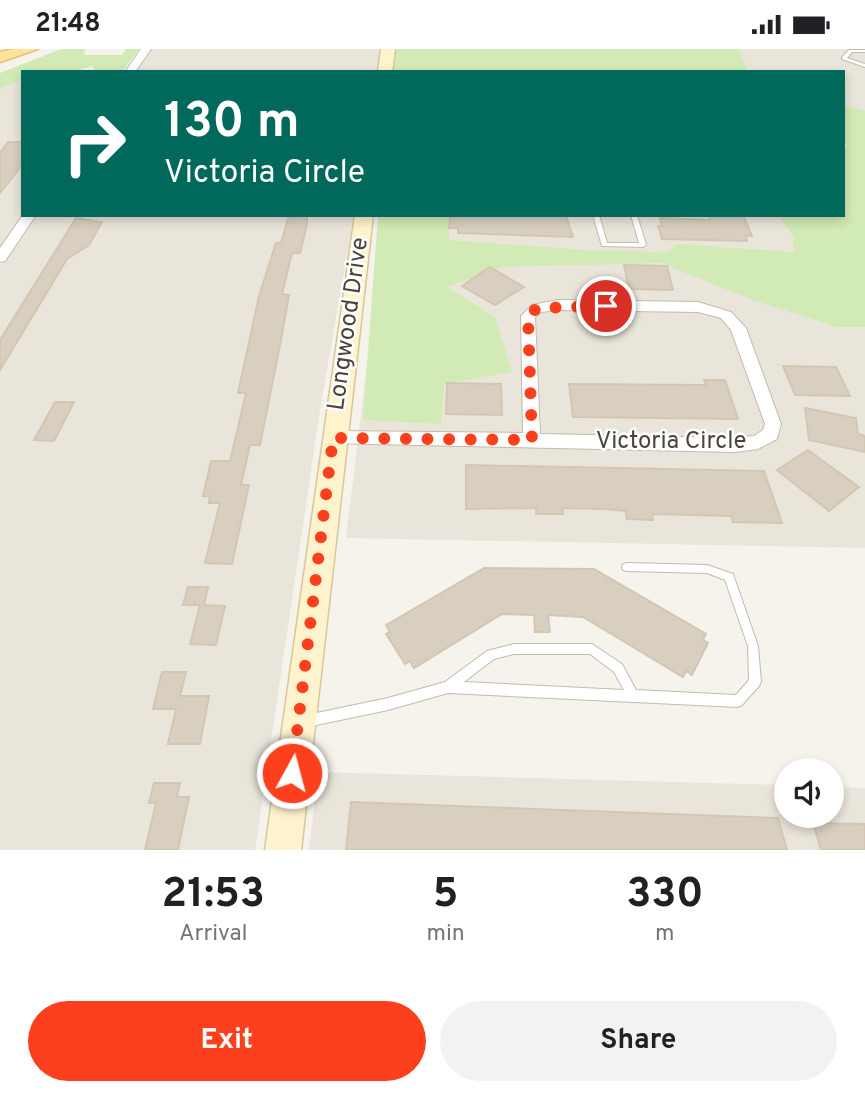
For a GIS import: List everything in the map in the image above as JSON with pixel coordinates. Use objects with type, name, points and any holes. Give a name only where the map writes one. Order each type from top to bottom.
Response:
[{"type":"main road","points":[[0,57],[31,49]]},
{"type":"main road","points":[[385,70],[388,49]]},
{"type":"main road","name":"Longwood Drive","points":[[283,850],[333,438],[364,217]]},
{"type":"street","points":[[131,70],[146,49]]},
{"type":"street","points":[[0,258],[29,217]]},
{"type":"street","name":"Victoria Circle","points":[[333,438],[735,445],[758,442],[771,434],[773,424],[738,328],[726,315],[698,307],[558,305],[537,308],[528,316],[532,440]]},
{"type":"lane","points":[[865,51],[851,51],[844,58],[865,67]]},
{"type":"lane","points":[[597,217],[604,245],[643,245],[635,217]]},
{"type":"lane","points":[[298,722],[388,704],[448,687],[738,701],[755,682],[752,646],[729,577],[706,569],[627,567]]},
{"type":"lane","points":[[448,687],[491,655],[514,649],[592,649],[618,668],[634,696]]},
{"type":"shaded area","points":[[151,49],[381,49],[376,70],[136,70]]},
{"type":"shaded area","points":[[730,49],[865,49],[865,120],[845,119],[845,70],[742,70]]},
{"type":"shaded area","points":[[21,73],[23,217],[0,250],[0,84]]},
{"type":"shaded area","points":[[34,217],[354,217],[320,410],[255,850],[0,850],[0,266]]},
{"type":"shaded area","points":[[385,217],[782,217],[834,319],[865,320],[865,548],[346,538]]},
{"type":"shaded area","points":[[318,772],[774,785],[774,828],[844,828],[844,787],[865,788],[865,850],[309,850]]},
{"type":"green space","points":[[61,49],[87,49],[83,53],[86,55],[122,55],[126,49],[139,49],[123,70],[94,70],[93,66],[78,70],[21,70],[21,80],[0,89],[0,73]]},
{"type":"green space","points":[[396,49],[739,49],[747,70],[391,70]]},
{"type":"green space","points":[[845,105],[865,111],[865,327],[837,327],[753,300],[661,263],[503,267],[447,287],[495,317],[512,372],[444,384],[441,424],[363,420],[378,217],[448,217],[449,240],[585,250],[668,252],[677,244],[794,252],[793,237],[779,217],[845,217]]},
{"type":"building","points":[[8,142],[21,142],[21,167],[0,193],[0,153]]},
{"type":"building","points":[[288,217],[307,217],[300,253],[292,253],[282,294],[289,295],[280,345],[260,445],[250,445],[241,485],[249,485],[232,564],[205,563],[220,503],[209,503],[210,496],[203,496],[211,461],[230,461],[246,393],[238,393],[259,296],[276,243],[281,243]]},
{"type":"building","points":[[450,217],[566,217],[573,237],[458,233],[458,228],[449,228]]},
{"type":"building","points":[[709,217],[744,217],[752,236],[745,236],[747,241],[662,239],[658,226],[662,226],[660,218],[710,220]]},
{"type":"building","points":[[76,218],[102,222],[89,245],[67,259],[0,370],[0,340]]},
{"type":"building","points":[[624,265],[667,266],[673,290],[629,289]]},
{"type":"building","points":[[490,267],[524,287],[495,305],[462,286]]},
{"type":"building","points":[[783,366],[836,367],[850,396],[795,395]]},
{"type":"building","points":[[704,380],[725,380],[738,419],[573,417],[569,384],[706,385]]},
{"type":"building","points":[[447,383],[501,384],[502,415],[446,414]]},
{"type":"building","points":[[55,402],[74,402],[54,441],[34,440]]},
{"type":"building","points":[[805,408],[856,418],[858,434],[865,436],[865,452],[809,440]]},
{"type":"building","points":[[808,450],[859,487],[829,511],[777,470]]},
{"type":"building","points":[[466,465],[764,471],[782,523],[733,522],[731,516],[652,514],[653,520],[627,519],[626,511],[603,509],[562,508],[563,514],[536,514],[536,508],[466,509]]},
{"type":"building","points":[[484,568],[594,569],[706,634],[703,640],[708,643],[692,675],[686,671],[683,677],[583,617],[548,615],[550,632],[535,632],[534,615],[502,614],[414,668],[410,661],[405,664],[386,634],[390,632],[386,625]]},
{"type":"building","points":[[188,587],[208,587],[204,605],[225,606],[216,645],[190,644],[200,605],[183,605]]},
{"type":"building","points":[[162,672],[186,672],[180,696],[209,696],[200,744],[168,744],[176,709],[153,709]]},
{"type":"building","points":[[154,783],[180,783],[177,797],[189,797],[178,850],[145,850],[156,803],[149,803]]},
{"type":"building","points":[[351,802],[774,818],[774,828],[781,828],[787,850],[346,850]]},
{"type":"building","points":[[844,824],[865,824],[865,850],[821,850],[814,828],[844,828]]},
{"type":"route","points":[[292,773],[333,438],[532,440],[526,323],[528,316],[537,308],[558,305],[606,306]]}]
